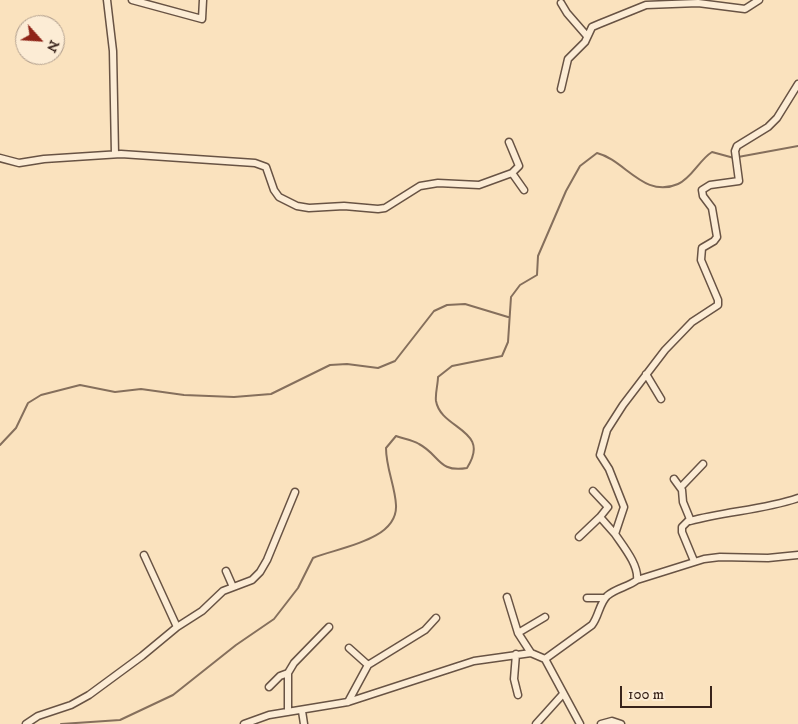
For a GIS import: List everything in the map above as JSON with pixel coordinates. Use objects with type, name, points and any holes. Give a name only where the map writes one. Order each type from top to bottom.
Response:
[{"type":"street","points":[[107,0],[113,51],[115,154]]},
{"type":"street","points":[[132,0],[202,19],[203,0]]},
{"type":"street","points":[[562,89],[568,59],[585,42],[592,27],[646,5],[706,3],[745,8],[759,0]]},
{"type":"street","points":[[561,3],[587,36]]},
{"type":"street","points":[[615,534],[624,507],[600,450],[615,417],[646,374],[683,330],[718,305],[718,300],[701,260],[702,248],[717,237],[712,208],[702,192],[704,187],[739,181],[735,151],[743,141],[773,123],[798,84]]},
{"type":"street","points":[[0,158],[19,163],[115,154],[156,155],[263,165],[268,170],[274,190],[279,197],[297,206],[309,208],[344,206],[378,209],[385,208],[420,186],[438,183],[472,186],[512,174],[519,166],[509,142]]},
{"type":"street","points":[[512,174],[524,190]]},
{"type":"street","points":[[646,374],[661,399]]},
{"type":"street","points":[[681,487],[703,464]]},
{"type":"street","points":[[674,479],[681,487],[683,502],[690,521]]},
{"type":"street","points":[[579,537],[608,507],[593,491]]},
{"type":"street","points":[[26,724],[38,716],[71,705],[89,695],[142,656],[177,627],[202,611],[223,591],[252,580],[260,572],[286,517],[294,492]]},
{"type":"street","points":[[694,561],[682,532],[682,527],[690,521],[722,513],[761,509],[798,498]]},
{"type":"street","points":[[600,517],[615,534],[631,560],[637,574],[637,580]]},
{"type":"street","points":[[587,598],[605,598],[637,580],[669,572],[694,561],[720,557],[768,558],[798,554]]},
{"type":"street","points":[[144,555],[177,627]]},
{"type":"street","points":[[226,570],[233,587]]},
{"type":"street","points":[[508,597],[518,632],[531,653]]},
{"type":"street","points":[[545,659],[592,625],[605,598]]},
{"type":"street","points":[[518,632],[545,617]]},
{"type":"street","points":[[348,702],[368,665],[425,630],[436,618]]},
{"type":"street","points":[[288,712],[288,673],[294,663],[328,628]]},
{"type":"street","points":[[349,648],[368,665]]},
{"type":"street","points":[[244,724],[288,712],[348,702],[474,661],[531,653],[545,659],[580,724]]},
{"type":"street","points":[[516,654],[514,679],[518,695]]},
{"type":"street","points":[[269,687],[280,676],[288,673]]},
{"type":"street","points":[[539,723],[563,694]]},
{"type":"street","points":[[302,711],[304,724]]},
{"type":"street","points":[[601,724],[612,721],[621,724]]},
{"type":"waterway","points":[[738,157],[798,146]]},
{"type":"waterway","points":[[61,724],[120,720],[173,695],[236,645],[274,619],[298,588],[313,558],[364,541],[377,535],[387,527],[394,517],[396,505],[387,463],[386,448],[396,436],[426,448],[445,466],[457,469],[467,468],[473,455],[473,445],[469,437],[440,411],[436,401],[438,377],[452,366],[502,356],[508,342],[511,297],[520,285],[537,275],[538,256],[566,191],[580,166],[597,153],[617,163],[645,183],[666,187],[683,181],[712,152],[734,158]]},
{"type":"waterway","points":[[0,445],[16,428],[28,403],[41,395],[80,385],[115,392],[141,389],[184,395],[234,397],[271,394],[330,365],[347,364],[378,368],[395,361],[434,311],[447,305],[465,304],[508,317]]}]
